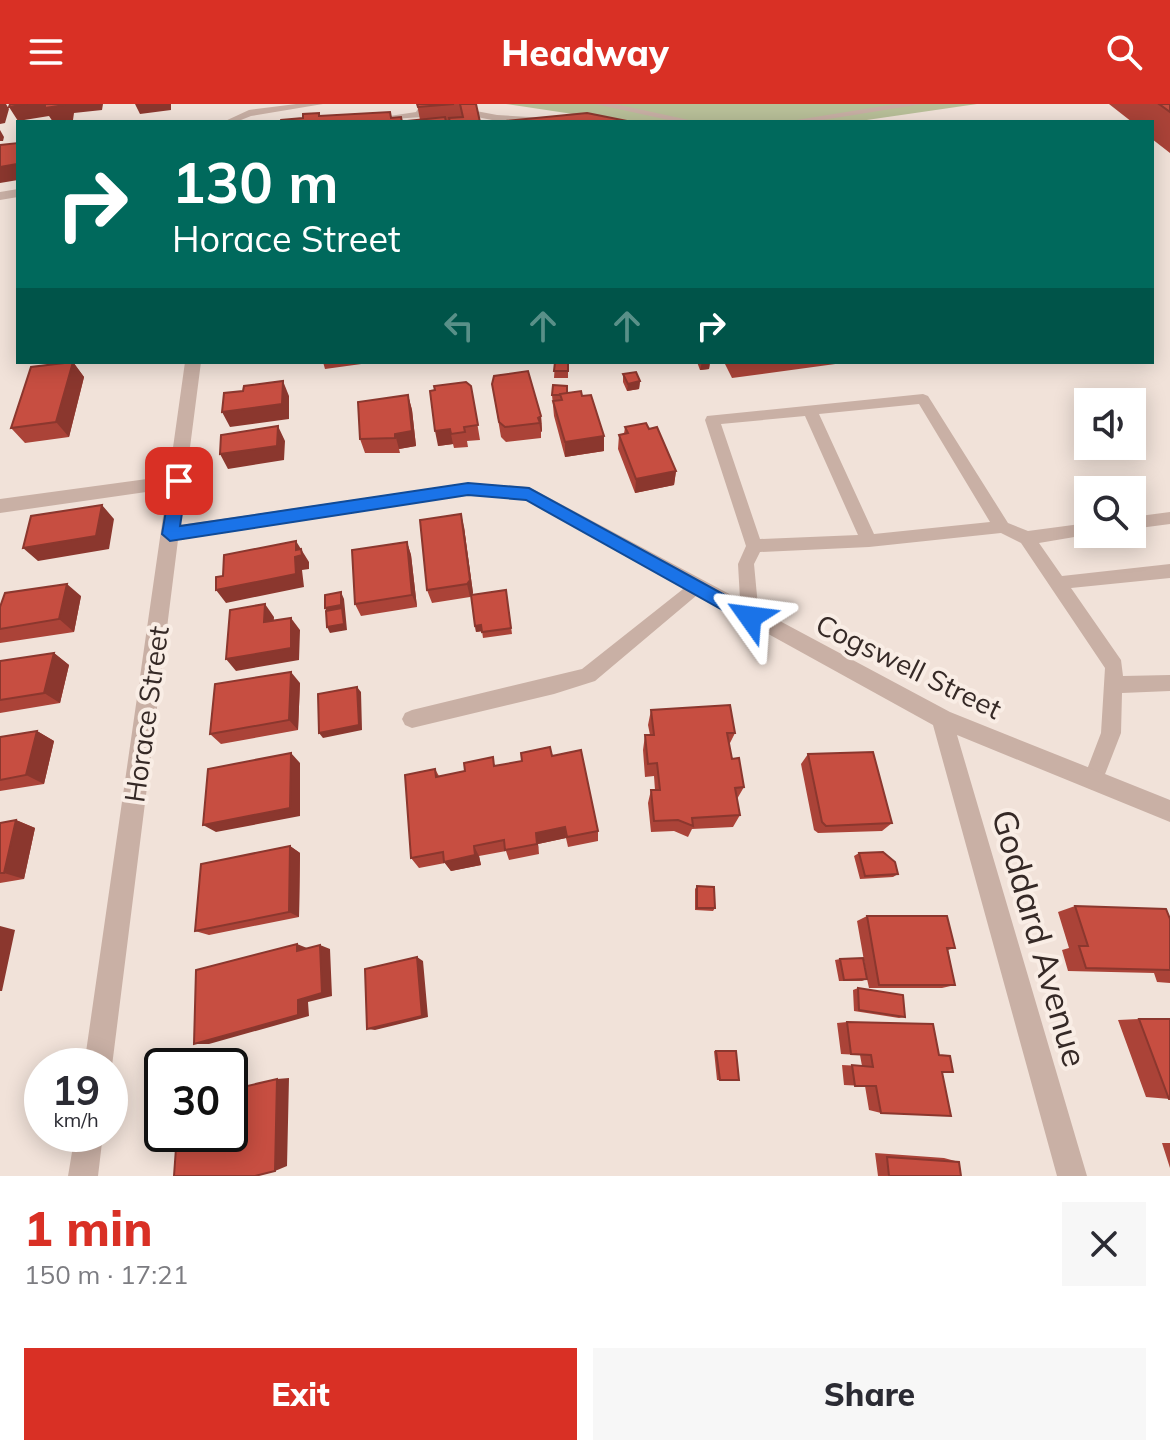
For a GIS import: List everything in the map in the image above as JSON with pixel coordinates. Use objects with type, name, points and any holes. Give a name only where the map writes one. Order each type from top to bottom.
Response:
[{"type":"street","name":"Horace Street","points":[[100,1048],[193,364]]},
{"type":"street","points":[[0,506],[179,481]]},
{"type":"street","name":"Cogswell Street","points":[[170,534],[468,489],[529,494],[942,719],[1170,811]]},
{"type":"street","name":"Goddard Avenue","points":[[942,719],[1072,1176]]},
{"type":"street","points":[[83,1176],[86,1152]]},
{"type":"lane","points":[[233,120],[249,113],[318,104]]},
{"type":"lane","points":[[600,104],[683,120]]},
{"type":"lane","points":[[803,120],[917,104]]},
{"type":"lane","points":[[373,120],[419,115],[433,109],[530,120]]},
{"type":"lane","points":[[750,617],[746,564],[754,546],[712,420],[923,399],[1002,527]]},
{"type":"lane","points":[[809,409],[869,541]]},
{"type":"lane","points":[[1146,521],[1170,518]]},
{"type":"lane","points":[[754,546],[869,541],[1002,527],[1027,538],[1074,531]]},
{"type":"lane","points":[[1027,538],[1114,666],[1111,733],[1093,780]]},
{"type":"lane","points":[[1057,583],[1170,571]]},
{"type":"lane","points":[[412,719],[554,686],[588,675],[697,585]]},
{"type":"lane","points":[[1113,685],[1170,683]]},
{"type":"green space","points":[[506,104],[977,104],[867,120],[613,120]]},
{"type":"building","points":[[45,104],[65,104],[65,105],[45,108]]},
{"type":"building","points":[[417,104],[454,104],[418,107]]},
{"type":"building","points":[[460,104],[476,104],[480,120],[449,118],[463,117]]},
{"type":"building","points":[[1159,104],[1170,104],[1170,112]]},
{"type":"building","points":[[390,112],[391,118],[401,117],[402,120],[281,120],[303,118],[303,114],[319,113],[319,116]]},
{"type":"building","points":[[587,113],[622,120],[516,120]]},
{"type":"building","points":[[445,117],[446,120],[417,120]]},
{"type":"building","points":[[16,143],[16,164],[0,167],[0,145]]},
{"type":"building","points":[[72,364],[56,422],[11,428],[31,367]]},
{"type":"building","points":[[555,364],[568,364],[568,371],[554,371]]},
{"type":"building","points":[[528,371],[541,416],[538,418],[540,423],[505,427],[499,422],[492,384],[494,376]]},
{"type":"building","points":[[636,372],[640,381],[628,384],[623,374]]},
{"type":"building","points":[[283,381],[282,404],[222,412],[224,393],[243,391],[244,386]]},
{"type":"building","points":[[466,382],[471,386],[478,425],[464,427],[465,432],[451,434],[450,429],[435,431],[430,391],[435,390],[434,386]]},
{"type":"building","points":[[553,385],[567,386],[567,393],[552,395]]},
{"type":"building","points":[[581,391],[582,396],[591,395],[604,436],[565,442],[553,401],[562,400],[560,394]]},
{"type":"building","points":[[408,395],[412,431],[395,434],[395,438],[360,439],[358,402]]},
{"type":"building","points":[[646,423],[649,429],[657,427],[676,471],[636,479],[619,435],[628,433],[625,427]]},
{"type":"building","points":[[278,426],[277,446],[220,454],[221,435]]},
{"type":"building","points":[[102,505],[96,536],[23,548],[31,516]]},
{"type":"building","points":[[461,514],[470,580],[467,584],[427,590],[420,520]]},
{"type":"building","points":[[296,541],[296,550],[301,549],[302,555],[295,557],[296,574],[216,590],[216,577],[223,576],[224,555]]},
{"type":"building","points":[[407,542],[412,595],[355,604],[352,550]]},
{"type":"building","points":[[67,584],[59,619],[0,629],[0,607],[5,593]]},
{"type":"building","points":[[506,590],[511,628],[482,632],[481,625],[475,626],[471,595]]},
{"type":"building","points":[[341,592],[341,605],[325,608],[325,595]]},
{"type":"building","points":[[265,604],[264,622],[291,618],[291,648],[226,659],[230,610]]},
{"type":"building","points":[[342,608],[344,624],[327,627],[326,611]]},
{"type":"building","points":[[54,653],[44,693],[0,700],[0,661]]},
{"type":"building","points":[[291,672],[289,720],[210,734],[215,684]]},
{"type":"building","points":[[357,687],[359,725],[319,733],[318,694]]},
{"type":"building","points":[[730,705],[735,733],[727,733],[732,759],[739,758],[744,787],[735,788],[740,815],[692,818],[693,826],[678,820],[654,821],[651,790],[660,790],[657,763],[648,764],[645,735],[654,735],[651,710]]},
{"type":"building","points":[[37,731],[26,775],[0,780],[0,737]]},
{"type":"building","points":[[550,747],[552,756],[581,750],[598,831],[567,837],[565,827],[536,833],[537,844],[505,850],[504,840],[474,846],[475,855],[444,862],[443,852],[411,858],[405,775],[435,769],[436,777],[465,771],[464,763],[493,757],[494,766],[522,761],[521,753]]},
{"type":"building","points":[[873,752],[892,823],[826,826],[822,822],[808,754]]},
{"type":"building","points":[[291,753],[290,808],[203,825],[208,769]]},
{"type":"building","points":[[16,820],[4,873],[0,873],[0,823]]},
{"type":"building","points":[[290,846],[289,912],[195,931],[201,864]]},
{"type":"building","points":[[883,852],[895,862],[898,874],[865,876],[859,853]]},
{"type":"building","points":[[697,886],[714,887],[715,908],[697,908]]},
{"type":"building","points":[[1075,906],[1166,909],[1170,919],[1170,970],[1086,968],[1079,946],[1088,946]]},
{"type":"building","points":[[867,916],[947,916],[955,948],[947,948],[955,985],[879,985]]},
{"type":"building","points":[[297,944],[297,951],[320,945],[322,993],[298,1000],[298,1015],[194,1044],[196,970]]},
{"type":"building","points":[[417,957],[422,1016],[367,1029],[365,969]]},
{"type":"building","points":[[863,958],[867,979],[844,980],[840,959]]},
{"type":"building","points":[[858,988],[903,995],[905,1017],[859,1010]]},
{"type":"building","points":[[1139,1019],[1170,1019],[1170,1099],[1169,1099]]},
{"type":"building","points":[[847,1022],[933,1024],[939,1055],[950,1056],[953,1072],[942,1072],[951,1116],[881,1113],[876,1086],[855,1086],[852,1065],[873,1067],[871,1055],[851,1054]]},
{"type":"building","points":[[716,1051],[736,1051],[739,1080],[720,1080]]},
{"type":"building","points":[[277,1079],[275,1171],[255,1176],[174,1176],[176,1152],[248,1152],[248,1086]]},
{"type":"building","points":[[887,1157],[959,1162],[961,1176],[889,1176]]},
{"type":"route","points":[[179,481],[170,534],[468,489],[529,494],[750,617]]}]
